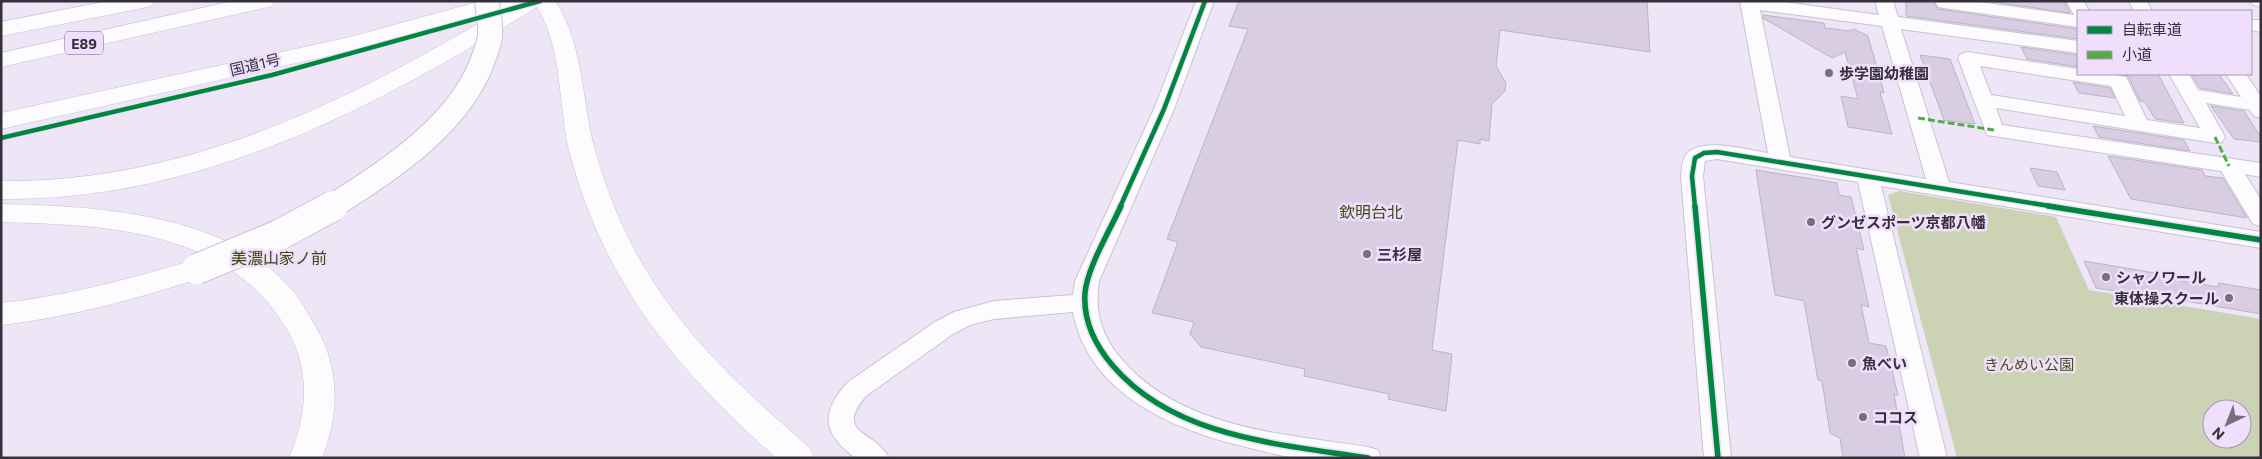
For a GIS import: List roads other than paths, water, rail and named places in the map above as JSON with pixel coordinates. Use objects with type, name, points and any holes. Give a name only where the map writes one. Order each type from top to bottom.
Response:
[{"type":"highway","points":[[1,29],[143,1]]},
{"type":"highway","name":"E89","points":[[1,60],[165,17],[197,1]]},
{"type":"highway","name":"E89","points":[[1,44],[264,1]]},
{"type":"highway","points":[[282,58],[470,1]]},
{"type":"highway","name":"国道1号","points":[[1,121],[354,43],[507,1]]},
{"type":"highway","points":[[1,314],[28,312],[91,300],[197,269],[248,249],[328,208],[373,180],[430,135],[456,107],[482,67],[490,36],[489,10],[491,12],[531,1]]},
{"type":"highway","points":[[550,11],[564,43],[580,145],[592,189],[610,233],[634,280],[664,325],[702,369],[747,413],[798,458]]},
{"type":"highway","points":[[3,198],[148,176],[210,160],[270,139],[323,118],[379,91],[491,12]]},
{"type":"highway","points":[[3,198],[64,215],[140,224],[198,240],[225,252],[255,271],[274,288],[292,309],[308,339],[320,375],[320,400],[316,425],[305,458]]},
{"type":"street","points":[[1205,1],[1164,109],[1087,281],[1083,302],[1089,328],[1109,362],[1124,379],[1145,396],[1169,411],[1195,423],[1217,430],[1368,458]]},
{"type":"street","points":[[1884,1],[1940,188]]},
{"type":"street","points":[[1944,1],[1944,3],[2077,21]]},
{"type":"street","points":[[1780,162],[1749,2],[2077,47]]},
{"type":"street","points":[[2004,37],[2016,65]]},
{"type":"street","points":[[2077,74],[1968,58],[1994,130],[2261,170]]},
{"type":"street","points":[[2080,75],[2119,81],[2138,125]]},
{"type":"street","points":[[1983,100],[2215,137],[2179,75]]},
{"type":"street","points":[[2237,75],[2258,108]]},
{"type":"street","points":[[2191,95],[2258,108]]},
{"type":"street","points":[[1718,458],[1692,176],[1695,158],[1704,153],[1717,152],[2261,240]]},
{"type":"street","points":[[2230,166],[2261,219]]},
{"type":"street","points":[[1868,177],[1934,458]]},
{"type":"street","points":[[876,458],[844,434],[840,424],[840,413],[846,400],[857,389],[944,328],[963,318],[994,310],[1083,302]]},
{"type":"place","name":"歩学園幼稚園","points":[[1829,73]]},
{"type":"place","name":"グンゼスポーツ京都八幡","points":[[1811,222]]},
{"type":"place","name":"三杉屋","points":[[1367,254]]},
{"type":"place","name":"シャノワール","points":[[2106,277]]},
{"type":"place","name":"東体操スクール","points":[[2229,298]]},
{"type":"place","name":"魚べい","points":[[1852,363]]},
{"type":"place","name":"ココス","points":[[1863,417]]},
{"type":"district","name":"欽明台北","points":[[1371,211]]},
{"type":"district","name":"美濃山家ノ前","points":[[279,257]]},
{"type":"park label","name":"きんめい公園","points":[[2029,364]]}]
